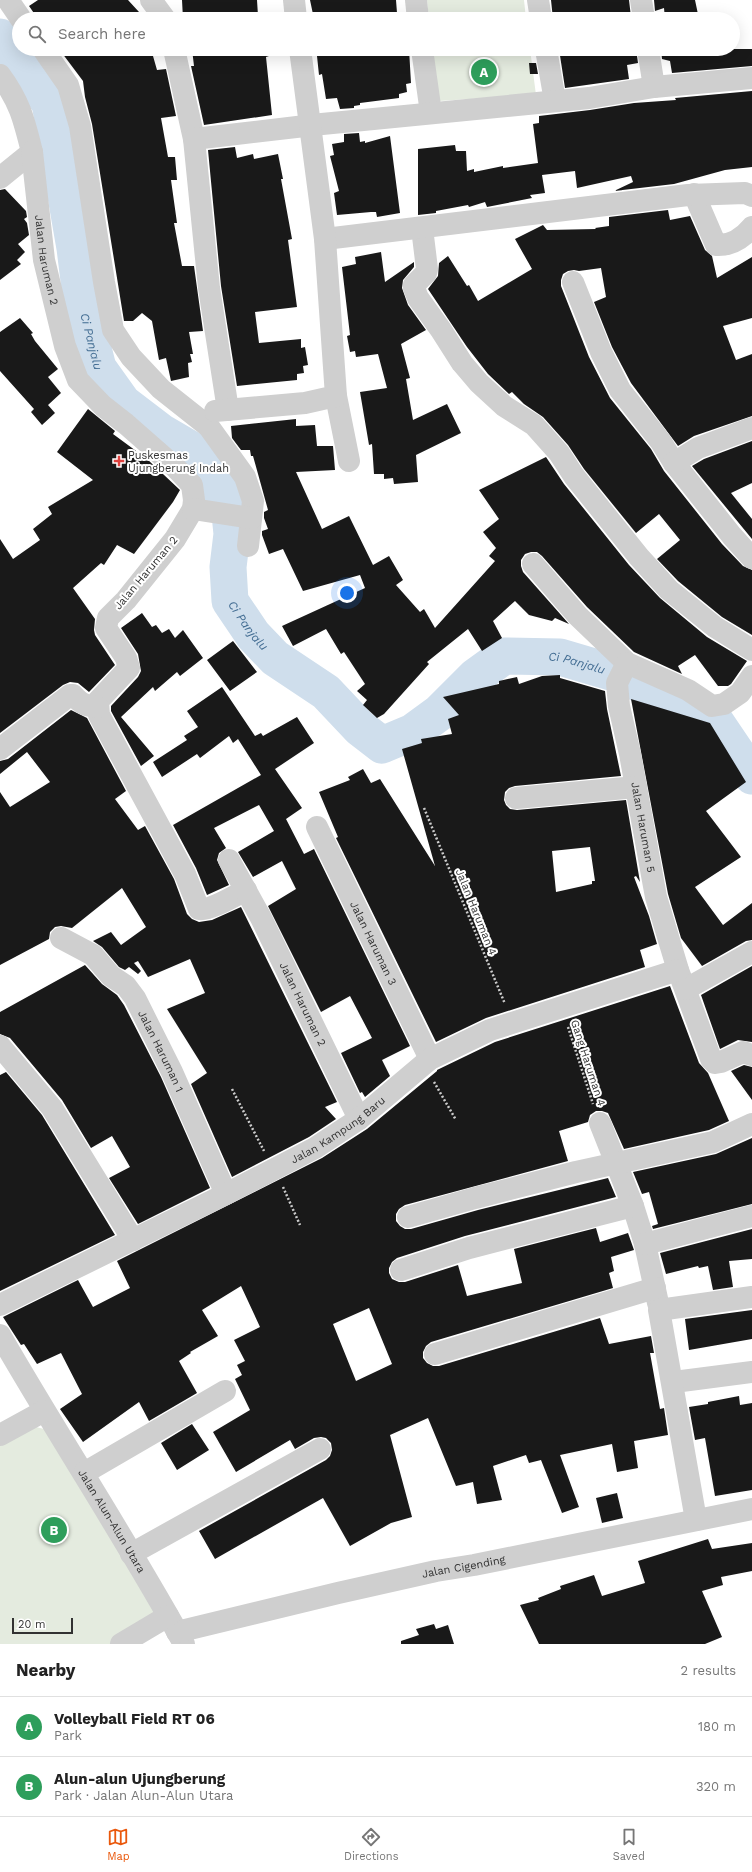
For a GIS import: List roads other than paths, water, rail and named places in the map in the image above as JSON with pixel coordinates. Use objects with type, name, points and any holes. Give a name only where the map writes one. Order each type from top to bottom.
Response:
[{"type":"street","points":[[8,0],[16,12]]},
{"type":"street","points":[[151,0],[160,12]]},
{"type":"street","points":[[166,12],[167,0]]},
{"type":"street","points":[[294,0],[295,12]]},
{"type":"street","points":[[416,0],[417,12]]},
{"type":"street","points":[[538,0],[540,12]]},
{"type":"street","points":[[641,0],[643,12]]},
{"type":"street","points":[[47,56],[68,85],[80,126],[104,282],[113,330],[131,357],[151,378],[209,427],[245,477],[253,501],[243,517],[248,546]]},
{"type":"street","points":[[176,56],[194,139],[209,288],[228,410]]},
{"type":"street","points":[[301,56],[325,239],[336,365],[336,396],[349,461]]},
{"type":"street","points":[[423,56],[431,113]]},
{"type":"street","points":[[547,56],[555,101]]},
{"type":"street","points":[[649,56],[654,87]]},
{"type":"street","name":"Jalan Haruman 2","points":[[0,75],[12,90],[20,107],[32,152],[44,260],[65,346],[78,380],[103,406],[159,452],[192,484],[194,500],[200,511],[154,564],[126,600],[108,618],[106,628],[126,658],[129,668],[98,701],[98,707]]},
{"type":"street","points":[[194,139],[311,125],[589,98],[654,87],[752,78]]},
{"type":"street","points":[[0,178],[32,152]]},
{"type":"street","points":[[325,239],[694,194],[745,193],[752,196]]},
{"type":"street","points":[[694,194],[716,245],[726,246],[744,237],[752,227]]},
{"type":"street","points":[[422,228],[427,269],[426,274],[414,285],[414,288],[418,298],[462,363],[479,383],[504,406],[534,425],[559,453],[574,476],[639,557],[669,590],[716,627],[752,650]]},
{"type":"street","points":[[573,282],[601,352],[620,390],[661,442],[674,463],[732,536],[752,558]]},
{"type":"street","points":[[194,414],[305,403],[336,396]]},
{"type":"street","points":[[674,463],[698,448],[752,428]]},
{"type":"street","points":[[200,511],[243,517]]},
{"type":"street","points":[[533,564],[623,671],[688,690],[712,706],[724,704],[740,693],[752,676]]},
{"type":"street","name":"Jalan Haruman 5","points":[[623,671],[619,706],[636,787],[656,897],[682,980],[711,1059],[715,1062],[721,1062],[743,1052],[752,1055]]},
{"type":"street","points":[[0,749],[70,695],[73,695],[85,706],[98,707],[99,715],[185,874],[199,909],[203,910],[246,890]]},
{"type":"street","points":[[516,798],[636,787]]},
{"type":"street","name":"Jalan Haruman 3","points":[[317,827],[427,1062]]},
{"type":"street","name":"Jalan Haruman 2","points":[[229,860],[261,918],[359,1119]]},
{"type":"street","name":"Jalan Haruman 1","points":[[61,938],[93,955],[112,976],[126,986],[135,998],[172,1072],[226,1194]]},
{"type":"street","name":"Jalan Kampung Baru","points":[[0,1305],[226,1194],[315,1148],[359,1119],[427,1062],[490,1030],[561,1007],[682,980],[752,952]]},
{"type":"street","points":[[0,1046],[52,1108],[133,1240]]},
{"type":"street","points":[[600,1123],[633,1206],[645,1244],[655,1288],[663,1338],[674,1382],[696,1520]]},
{"type":"street","points":[[408,1217],[516,1187],[714,1142],[752,1124]]},
{"type":"street","points":[[401,1270],[470,1248],[633,1206]]},
{"type":"street","points":[[645,1244],[752,1216]]},
{"type":"street","points":[[435,1354],[655,1288]]},
{"type":"street","points":[[659,1310],[752,1297]]},
{"type":"street","name":"Jalan Alun-Alun Utara","points":[[0,1335],[44,1411],[84,1473],[176,1631]]},
{"type":"street","points":[[674,1382],[752,1372]]},
{"type":"street","points":[[84,1473],[225,1391]]},
{"type":"street","points":[[0,1435],[44,1411]]},
{"type":"street","points":[[131,1554],[320,1449]]},
{"type":"street","name":"Jalan Cigending","points":[[121,1644],[436,1571],[474,1565],[752,1510]]},
{"type":"waterway","name":"Ci Panjalu","points":[[0,37],[12,53]]},
{"type":"waterway","name":"Ci Panjalu","points":[[14,56],[50,103],[75,248],[82,305],[98,368],[123,403],[161,432],[197,453],[229,504],[232,534],[228,567],[230,601],[253,635],[275,658],[326,692],[360,728],[382,745],[413,732],[439,713],[475,677],[504,656],[560,657],[621,675],[715,721],[752,776]]},
{"type":"place","name":"Volleyball Field RT 06","points":[[484,72]]},
{"type":"place","name":"Puskesmas Ujungberung Indah","points":[[119,461]]},
{"type":"place","name":"Alun-alun Ujungberung","points":[[54,1530]]}]
